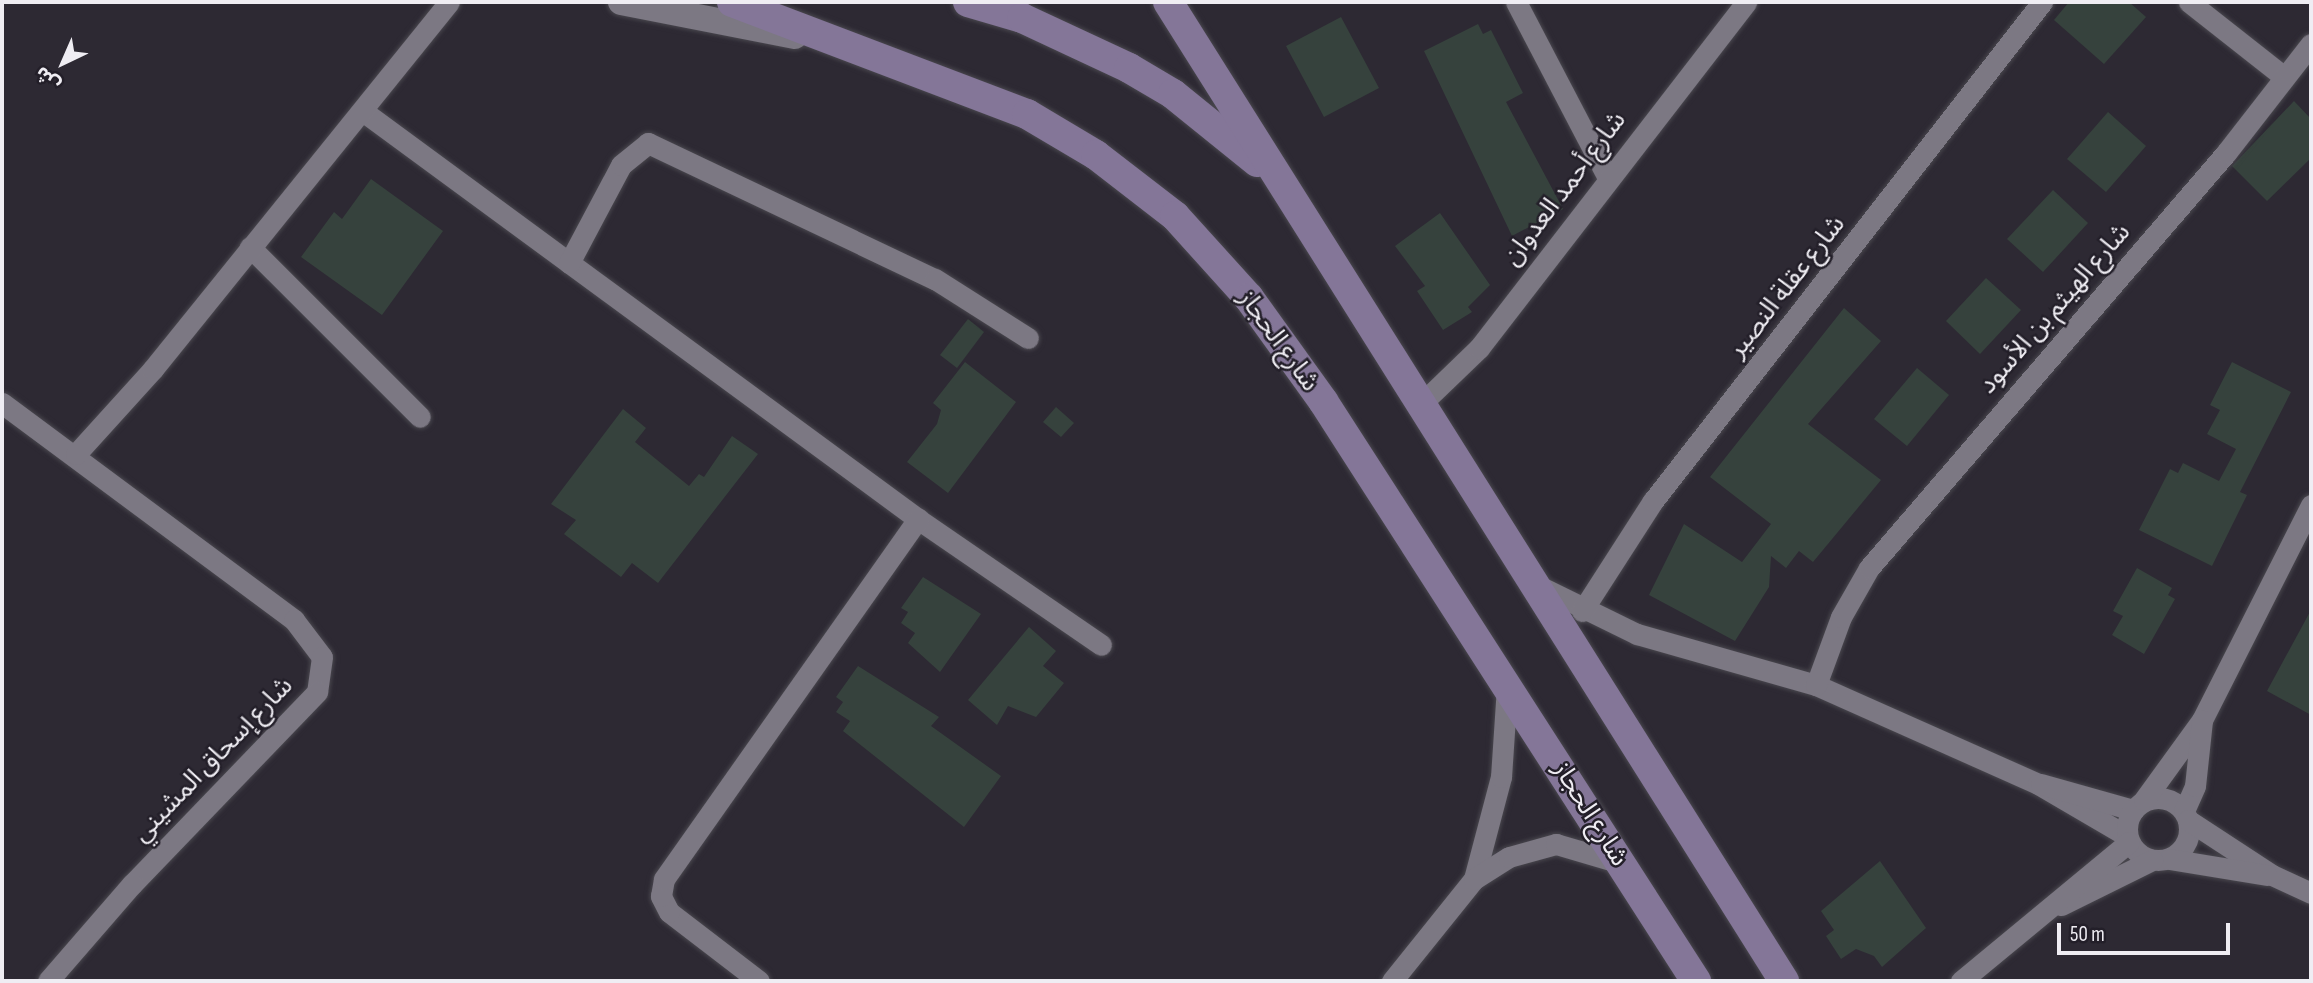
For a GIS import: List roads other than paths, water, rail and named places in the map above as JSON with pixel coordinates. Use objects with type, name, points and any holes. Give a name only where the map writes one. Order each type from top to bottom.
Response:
[{"type":"main road","points":[[732,2],[842,46]]},
{"type":"main road","points":[[968,2],[1078,41],[1162,87],[1278,181]]},
{"type":"main road","points":[[1168,2],[1278,181],[1543,589],[1784,981]]},
{"type":"main road","name":"شارع الحجاز","points":[[842,46],[925,71],[1027,114],[1105,161],[1175,216],[1264,319],[1507,682],[1696,981]]},
{"type":"street","points":[[76,454],[364,112],[449,2]]},
{"type":"street","name":"شارع الحجاز","points":[[621,2],[842,46]]},
{"type":"street","points":[[1516,2],[1608,178]]},
{"type":"street","name":"شارع أحمد العدوان","points":[[1422,403],[1479,348],[1746,2]]},
{"type":"street","name":"شارع عقلة النصير","points":[[1582,611],[1653,501],[2042,2]]},
{"type":"street","points":[[2189,2],[2283,76],[2311,44]]},
{"type":"street","name":"شارع الهيثم بن الأسود","points":[[1816,685],[1841,617],[1870,568],[2226,153],[2283,76]]},
{"type":"street","points":[[364,112],[918,519],[1101,645]]},
{"type":"street","points":[[569,263],[621,164],[648,143],[935,279],[1028,338]]},
{"type":"street","points":[[250,247],[420,417]]},
{"type":"street","name":"شارع إسحاق المشيني","points":[[2,402],[76,454],[294,620],[322,657],[324,675],[317,692],[132,884],[48,981]]},
{"type":"street","points":[[1961,981],[2059,906],[2097,864],[2128,839],[2138,805],[2202,720],[2311,505]]},
{"type":"street","points":[[759,981],[669,912],[661,896],[664,879],[918,519]]},
{"type":"street","points":[[1543,589],[1582,611],[1711,658],[1816,685],[2038,784],[2161,860],[2272,875]]},
{"type":"street","points":[[1392,981],[1474,879],[1501,776],[1507,682]]},
{"type":"street","points":[[2059,906],[2161,860],[2186,843],[2186,815],[2195,786],[2202,720]]},
{"type":"street","points":[[2038,784],[2138,805],[2162,797],[2272,875],[2311,893]]},
{"type":"street","points":[[1474,879],[1543,845],[1571,845],[1621,863]]}]
